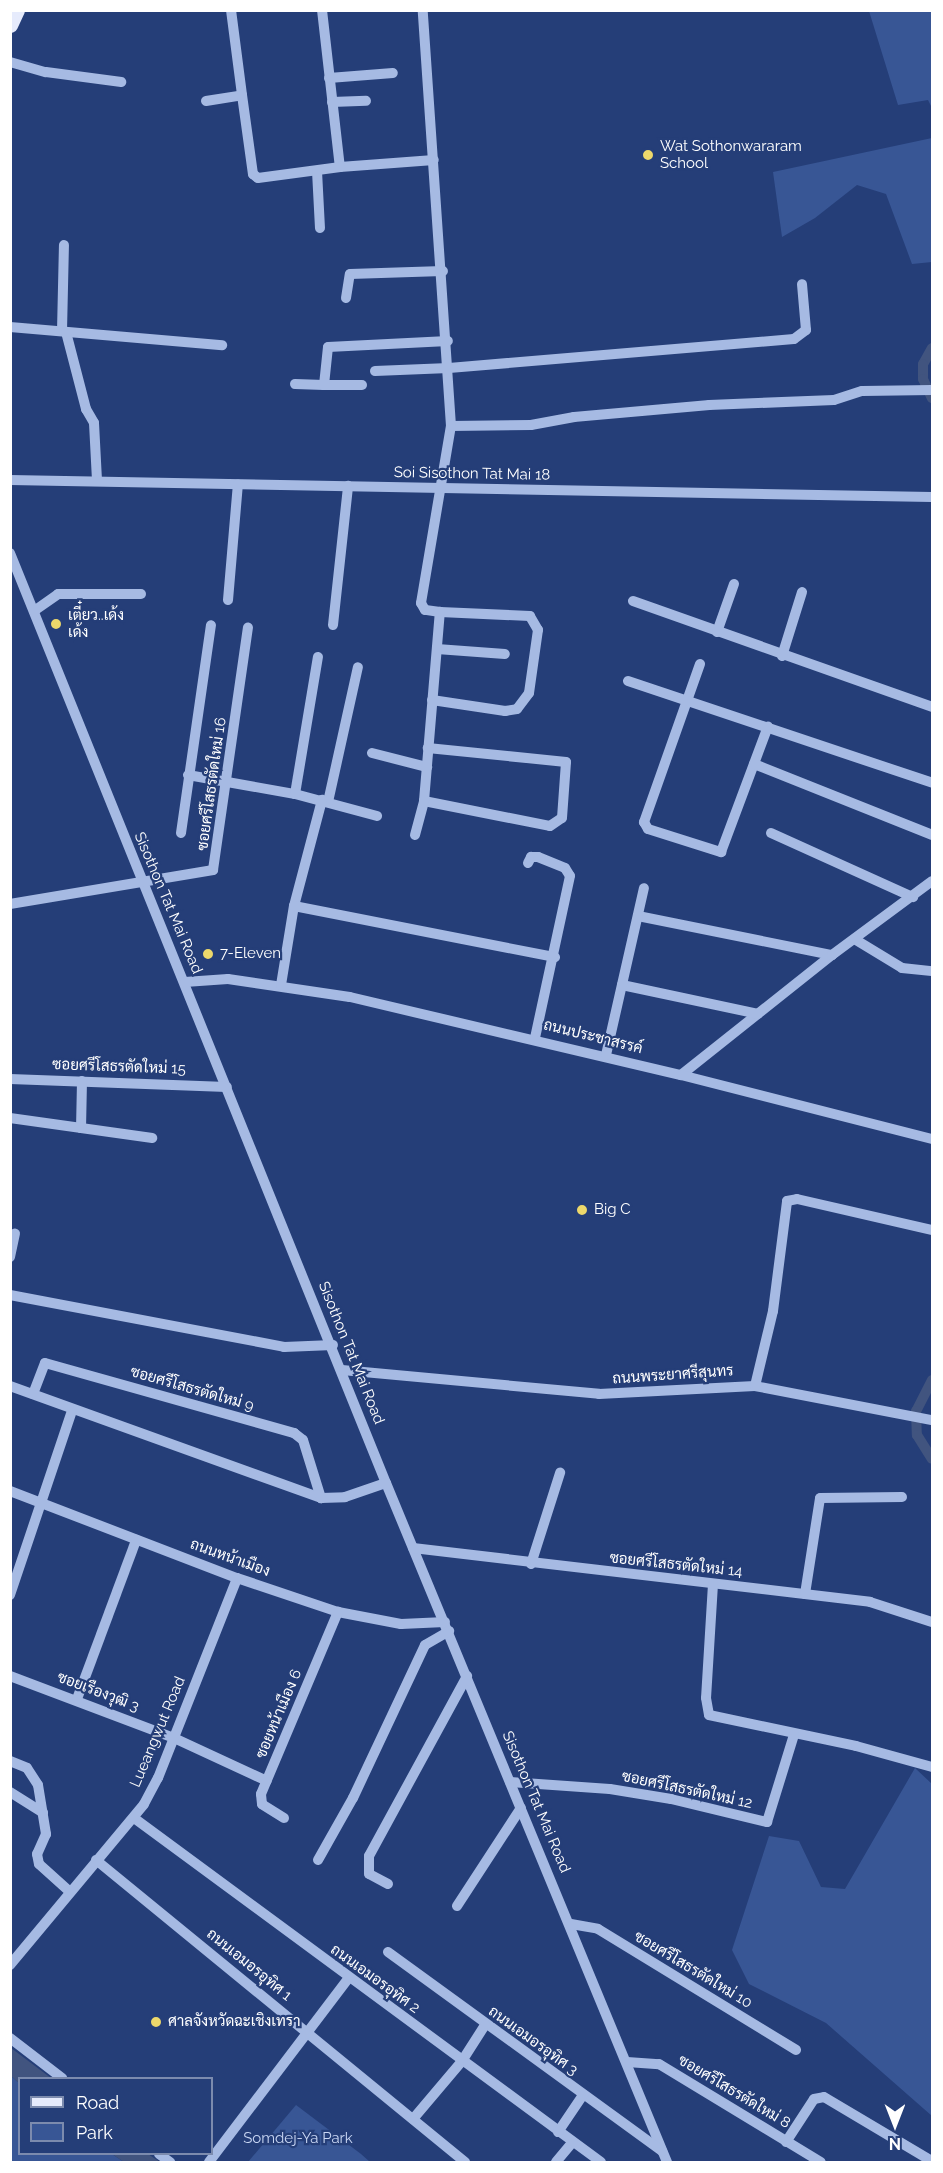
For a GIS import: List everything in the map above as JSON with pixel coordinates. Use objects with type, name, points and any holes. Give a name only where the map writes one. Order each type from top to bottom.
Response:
[{"type":"main road","points":[[10,25],[17,10]]},
{"type":"street","points":[[231,10],[253,174],[262,178],[340,167],[434,160]]},
{"type":"street","points":[[322,10],[340,167]]},
{"type":"street","points":[[423,10],[448,341],[452,426],[439,488],[421,603],[425,610],[440,612],[530,616],[538,630],[529,693],[517,709],[505,711],[432,699]]},
{"type":"street","points":[[10,62],[46,72],[121,82]]},
{"type":"street","points":[[329,78],[393,73]]},
{"type":"street","points":[[206,101],[242,95]]},
{"type":"street","points":[[332,102],[366,101]]},
{"type":"street","points":[[317,171],[320,228]]},
{"type":"street","points":[[64,245],[64,332],[86,409],[94,423],[97,481]]},
{"type":"street","points":[[346,298],[350,274],[443,271]]},
{"type":"street","points":[[375,371],[449,368],[794,339],[806,330],[802,284]]},
{"type":"street","points":[[10,327],[222,345]]},
{"type":"street","points":[[324,385],[326,350],[332,345],[448,341]]},
{"type":"street","points":[[295,384],[362,385]]},
{"type":"street","points":[[452,426],[531,425],[586,416],[834,400],[862,391],[932,390]]},
{"type":"street","name":"Soi Sisothon Tat Mai 18","points":[[10,480],[933,497]]},
{"type":"street","points":[[228,600],[238,484]]},
{"type":"street","points":[[333,625],[348,486]]},
{"type":"street","name":"Sisothon Tat Mai Road","points":[[10,554],[141,880],[333,1345],[386,1483],[571,1924],[667,2163]]},
{"type":"street","points":[[717,632],[734,584]]},
{"type":"street","points":[[782,656],[802,592]]},
{"type":"street","points":[[34,611],[58,594],[141,594]]},
{"type":"street","points":[[633,601],[782,656],[932,704]]},
{"type":"street","points":[[415,835],[424,801],[440,612]]},
{"type":"street","points":[[181,833],[211,625]]},
{"type":"street","name":"ซอยศรีโสธรตัดใหม่ 16","points":[[141,880],[213,870],[248,628]]},
{"type":"street","points":[[437,649],[505,654]]},
{"type":"street","points":[[295,794],[318,657]]},
{"type":"street","points":[[700,664],[645,822],[648,830],[721,852],[768,726]]},
{"type":"street","points":[[281,985],[294,906],[325,801],[358,667]]},
{"type":"street","points":[[628,681],[933,783]]},
{"type":"street","points":[[424,801],[550,826],[562,818],[566,762],[428,748]]},
{"type":"street","points":[[372,753],[427,767]]},
{"type":"street","points":[[754,764],[933,835]]},
{"type":"street","points":[[188,775],[295,794],[377,816]]},
{"type":"street","points":[[771,834],[913,897]]},
{"type":"street","points":[[528,863],[531,857],[538,857],[565,868],[570,876],[555,957],[535,1038]]},
{"type":"street","points":[[10,904],[141,880]]},
{"type":"street","points":[[681,1076],[831,955],[856,940],[933,881]]},
{"type":"street","points":[[606,1055],[644,888]]},
{"type":"street","points":[[294,906],[555,957]]},
{"type":"street","points":[[639,916],[831,955]]},
{"type":"street","points":[[856,940],[902,968],[933,971]]},
{"type":"street","name":"ถนนประชาสรรค์","points":[[185,982],[228,979],[281,985],[535,1038],[933,1139]]},
{"type":"street","points":[[622,985],[758,1014]]},
{"type":"street","name":"ซอยศรีโสธรตัดใหม่ 15","points":[[10,1078],[227,1087]]},
{"type":"street","points":[[81,1128],[82,1081]]},
{"type":"street","points":[[10,1118],[152,1138]]},
{"type":"street","points":[[755,1386],[773,1311],[787,1201],[797,1199],[933,1230]]},
{"type":"street","points":[[10,1257],[15,1234]]},
{"type":"street","points":[[10,1295],[284,1347],[333,1345]]},
{"type":"street","name":"ซอยศรีโสธรตัดใหม่ 9","points":[[33,1394],[45,1363],[294,1433],[303,1440],[321,1498]]},
{"type":"street","name":"ถนนพระยาศรีสุนทร","points":[[342,1370],[599,1394],[755,1386],[930,1420]]},
{"type":"street","points":[[10,1386],[72,1411],[321,1498],[345,1497],[386,1483]]},
{"type":"street","points":[[10,1595],[72,1411]]},
{"type":"street","points":[[531,1564],[560,1473]]},
{"type":"street","name":"ถนนหน้าเมือง","points":[[10,1491],[237,1578],[338,1612],[400,1624],[447,1627]]},
{"type":"street","points":[[805,1594],[820,1498],[902,1497]]},
{"type":"street","points":[[77,1699],[136,1540]]},
{"type":"street","name":"ซอยศรีโสธรตัดใหม่ 14","points":[[413,1548],[531,1564],[870,1602],[933,1622]]},
{"type":"street","name":"Lueangwut Road","points":[[10,1965],[69,1891],[134,1818],[158,1778],[237,1578]]},
{"type":"street","points":[[714,1584],[706,1698],[709,1715],[794,1735],[856,1746],[933,1767]]},
{"type":"street","name":"ซอยหน้าเมือง 6","points":[[284,1818],[261,1804],[267,1781],[338,1612]]},
{"type":"street","points":[[318,1860],[353,1798],[425,1645],[447,1627]]},
{"type":"street","name":"ซอยเรืองวุฒิ 3","points":[[10,1676],[77,1699],[174,1738],[267,1781]]},
{"type":"street","points":[[388,1884],[369,1874],[369,1856],[467,1676]]},
{"type":"street","name":"ซอยศรีโสธรตัดใหม่ 12","points":[[510,1782],[620,1790],[767,1822],[794,1735]]},
{"type":"street","points":[[10,1761],[34,1774],[46,1834],[37,1860],[69,1891]]},
{"type":"street","points":[[10,1792],[43,1813]]},
{"type":"street","points":[[457,1906],[521,1808]]},
{"type":"street","name":"ถนนเอมอรอุทิศ 2","points":[[134,1818],[348,1979],[601,2163]]},
{"type":"street","name":"ถนนเอมอรอุทิศ 1","points":[[96,1860],[465,2163]]},
{"type":"street","name":"ซอยศรีโสธรตัดใหม่ 10","points":[[571,1924],[598,1929],[796,2050]]},
{"type":"street","name":"ถนนเอมอรอุทิศ 3","points":[[388,1952],[485,2025],[663,2151]]},
{"type":"street","points":[[209,2163],[348,1979]]},
{"type":"street","points":[[413,2119],[462,2061],[485,2025]]},
{"type":"street","points":[[10,2038],[59,2077]]},
{"type":"street","name":"ซอยศรีโสธรตัดใหม่ 8","points":[[627,2062],[659,2064],[822,2163]]},
{"type":"street","points":[[558,2132],[583,2095]]},
{"type":"street","points":[[786,2142],[814,2099],[824,2097],[933,2161]]},
{"type":"street","points":[[556,2163],[573,2142]]},
{"type":"green space","points":[[869,11],[932,11],[932,108],[928,100],[898,105]]},
{"type":"green space","points":[[932,138],[932,262],[912,264],[886,194],[857,185],[815,218],[782,237],[773,172]]},
{"type":"green space","points":[[915,1768],[932,1784],[932,2116],[826,2023],[749,1984],[732,1950],[769,1836],[799,1841],[821,1887],[845,1889]]},
{"type":"green space","points":[[11,2076],[18,2082],[18,2155],[114,2155],[124,2162],[11,2162]]},
{"type":"green space","name":"Somdej-Ya Park","points":[[296,2105],[361,2154],[370,2162],[248,2162]]},
{"type":"shaded area","points":[[10,2048],[50,2077],[18,2077],[18,2082],[11,2076]]},
{"type":"shaded area","points":[[114,2155],[150,2155],[160,2162],[124,2162]]},
{"type":"waterway","points":[[932,348],[923,364],[923,379],[932,398]]},
{"type":"waterway","points":[[932,1380],[916,1411],[917,1435],[932,1459]]},
{"type":"place","name":"Wat Sothonwararam School","points":[[648,155]]},
{"type":"place","name":"เตี๋ยว..เด้ง เด้ง","points":[[56,624]]},
{"type":"place","name":"7-Eleven","points":[[208,954]]},
{"type":"place","name":"Big C","points":[[582,1210]]},
{"type":"place","name":"ศาลจังหวัดฉะเชิงเทรา","points":[[156,2022]]}]
